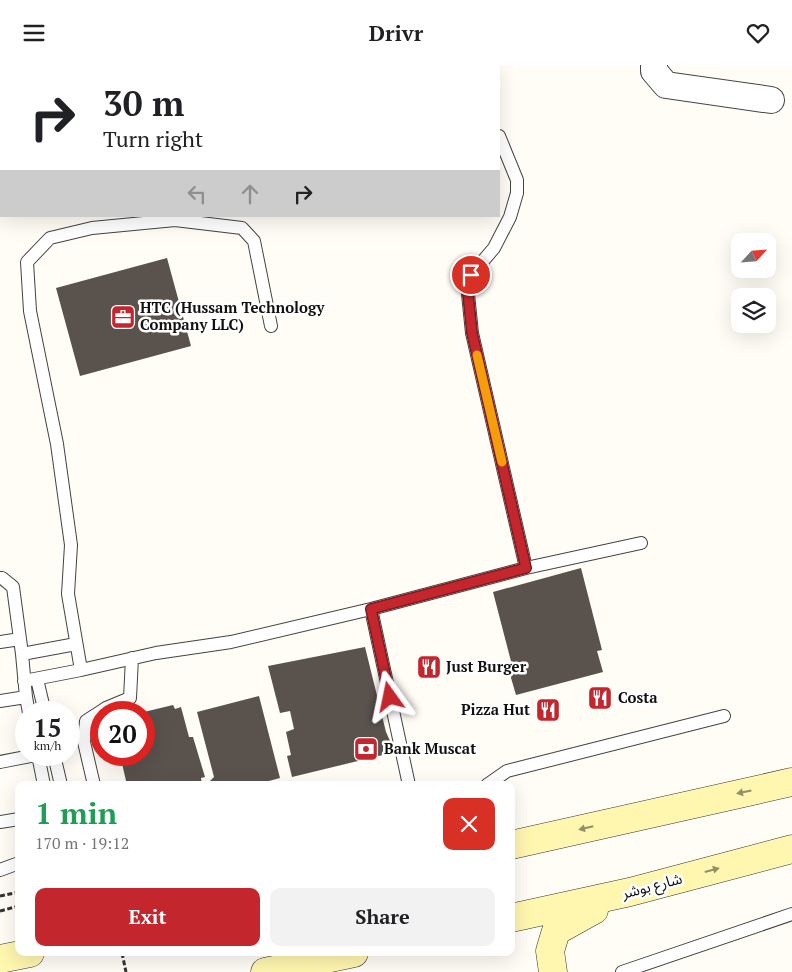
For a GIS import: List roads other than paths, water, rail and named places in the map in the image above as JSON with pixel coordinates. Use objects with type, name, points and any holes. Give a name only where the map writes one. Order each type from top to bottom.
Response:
[{"type":"main road","points":[[515,844],[792,781]]},
{"type":"main road","name":"شارع بوشر","points":[[515,917],[630,892],[792,849]]},
{"type":"main road","points":[[553,972],[550,951],[556,931],[580,916],[630,892]]},
{"type":"main road","points":[[0,959],[15,956]]},
{"type":"main road","points":[[265,972],[340,956]]},
{"type":"street","points":[[654,65],[654,71],[666,85],[771,100]]},
{"type":"lane","points":[[500,138],[518,180],[517,193],[510,217],[494,247],[471,275],[468,294],[472,333],[526,568]]},
{"type":"lane","points":[[81,670],[68,593],[71,545],[57,444],[30,311],[27,262],[50,238],[92,227],[175,220],[242,228],[254,241],[270,326]]},
{"type":"lane","points":[[24,681],[156,653],[231,642],[371,609],[526,568],[641,543]]},
{"type":"lane","points":[[0,579],[2,578],[12,587],[27,701]]},
{"type":"lane","points":[[371,609],[408,781]]},
{"type":"lane","points":[[0,642],[20,639]]},
{"type":"lane","points":[[22,654],[76,644]]},
{"type":"lane","points":[[93,781],[84,742],[86,721],[130,698],[132,658]]},
{"type":"lane","points":[[37,679],[42,701]]},
{"type":"lane","points":[[0,701],[26,697]]},
{"type":"lane","points":[[493,781],[507,771],[724,716]]},
{"type":"lane","points":[[0,762],[15,759]]},
{"type":"lane","points":[[40,766],[43,781]]},
{"type":"lane","points":[[57,766],[60,781]]},
{"type":"lane","points":[[0,822],[15,820]]},
{"type":"lane","points":[[0,870],[15,864]]},
{"type":"lane","points":[[622,972],[792,913]]},
{"type":"place","name":"HTC (Hussam Technology Company LLC)","points":[[123,317]]},
{"type":"place","name":"Just Burger","points":[[429,667]]},
{"type":"place","name":"Costa","points":[[600,698]]},
{"type":"place","name":"Pizza Hut","points":[[548,710]]},
{"type":"place","name":"Bank Muscat","points":[[366,749]]}]
